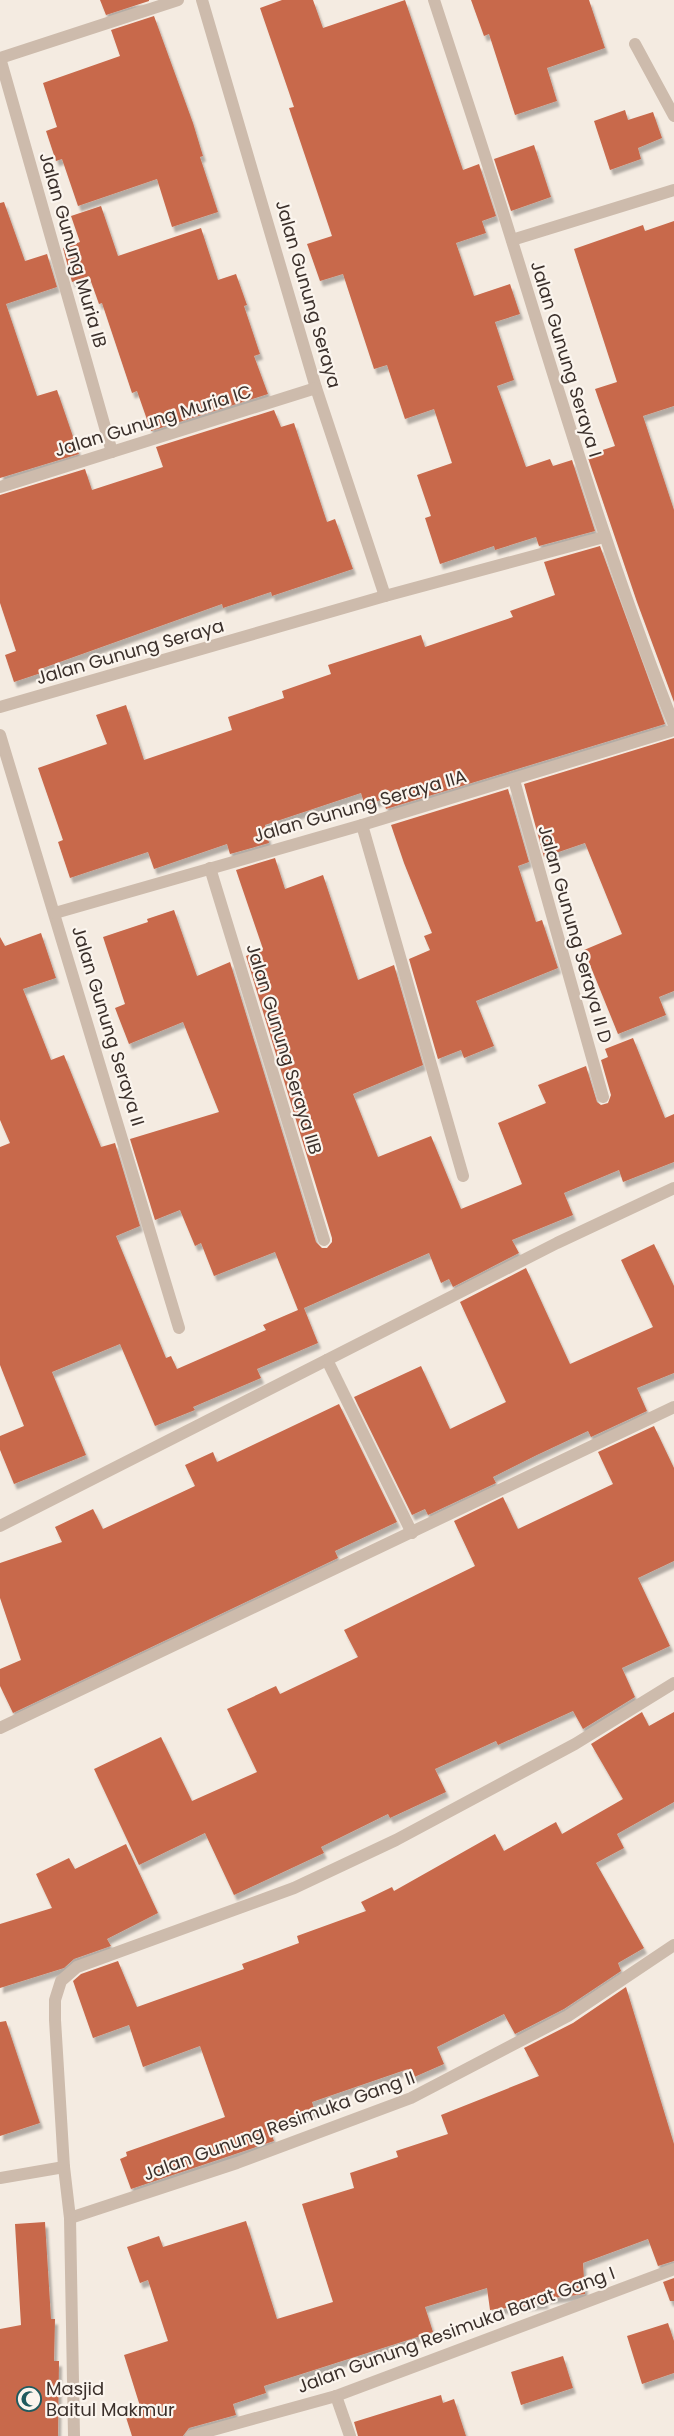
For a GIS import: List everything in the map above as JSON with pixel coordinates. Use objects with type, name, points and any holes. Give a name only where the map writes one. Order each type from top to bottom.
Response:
[{"type":"street","points":[[0,58],[178,0]]},
{"type":"street","name":"Jalan Gunung Seraya","points":[[202,0],[316,388],[385,596]]},
{"type":"street","name":"Jalan Gunung Seraya I","points":[[434,0],[512,240],[604,537],[674,725]]},
{"type":"street","points":[[635,44],[674,116]]},
{"type":"street","name":"Jalan Gunung Muria IB","points":[[0,58],[112,452]]},
{"type":"street","points":[[512,240],[674,190]]},
{"type":"street","name":"Jalan Gunung Muria IC","points":[[0,487],[316,388]]},
{"type":"street","name":"Jalan Gunung Seraya","points":[[0,707],[385,596],[604,537]]},
{"type":"street","name":"Jalan Gunung Seraya IIA","points":[[56,913],[514,780],[674,730]]},
{"type":"street","name":"Jalan Gunung Seraya II","points":[[0,735],[56,913],[179,1328]]},
{"type":"street","name":"Jalan Gunung Seraya II D","points":[[514,780],[603,1097]]},
{"type":"street","points":[[362,825],[463,1176]]},
{"type":"street","name":"Jalan Gunung Seraya IIB","points":[[210,868],[324,1240]]},
{"type":"street","points":[[0,1526],[548,1248],[674,1188]]},
{"type":"street","points":[[327,1360],[412,1533]]},
{"type":"street","points":[[0,1728],[674,1408]]},
{"type":"street","points":[[74,2436],[70,2218],[64,2167],[55,2000],[61,1980],[77,1967],[303,1884],[396,1840],[575,1744],[674,1683]]},
{"type":"street","name":"Jalan Gunung Resimuka Gang II","points":[[70,2218],[237,2164],[411,2098],[568,2016],[674,1946]]},
{"type":"street","points":[[0,2178],[64,2167]]},
{"type":"street","name":"Jalan Gunung Resimuka Barat Gang I","points":[[191,2436],[336,2396],[674,2269]]},
{"type":"street","points":[[336,2396],[350,2436]]},
{"type":"building","points":[[100,0],[149,0],[149,1],[106,15]]},
{"type":"building","points":[[282,0],[313,0],[323,28],[405,0],[463,170],[479,164],[496,216],[482,221],[486,233],[456,243],[474,296],[510,284],[520,314],[495,322],[514,380],[497,386],[526,467],[550,459],[553,466],[572,460],[595,531],[539,546],[536,537],[495,550],[494,546],[440,564],[425,518],[431,516],[417,475],[452,463],[434,409],[405,419],[387,365],[374,369],[343,274],[320,281],[307,244],[332,236],[289,108],[294,107],[260,8]]},
{"type":"building","points":[[471,0],[589,0],[605,48],[547,68],[557,101],[515,115],[489,34],[484,36]]},
{"type":"building","points":[[154,16],[193,123],[203,156],[200,157],[218,212],[172,227],[157,179],[78,206],[62,159],[56,161],[46,131],[57,127],[43,83],[120,56],[111,30]]},
{"type":"building","points":[[625,110],[628,120],[653,112],[662,138],[638,148],[641,159],[610,170],[594,121]]},
{"type":"building","points":[[534,145],[551,197],[511,211],[494,159]]},
{"type":"building","points":[[4,202],[25,261],[47,254],[57,287],[6,304],[37,396],[57,390],[79,454],[0,478],[0,203]]},
{"type":"building","points":[[101,206],[118,256],[201,228],[218,280],[236,274],[247,305],[244,306],[260,354],[254,356],[268,394],[151,431],[137,391],[132,393],[102,303],[99,304],[89,276],[72,282],[63,248],[80,242],[71,216]]},
{"type":"building","points":[[674,221],[674,406],[643,416],[674,510],[674,702],[637,602],[587,455],[615,446],[595,389],[617,382],[574,249],[643,225],[645,231]]},
{"type":"building","points":[[274,410],[281,427],[294,423],[327,522],[335,519],[353,569],[272,596],[271,592],[223,608],[222,604],[43,668],[44,672],[14,682],[5,655],[16,651],[0,603],[0,495],[85,469],[92,490],[163,467],[156,447]]},
{"type":"building","points":[[600,546],[665,724],[386,809],[383,799],[365,806],[361,793],[265,825],[269,843],[230,854],[227,844],[154,869],[148,852],[70,878],[58,842],[63,840],[38,768],[107,744],[96,715],[126,705],[144,760],[232,730],[228,717],[284,698],[282,691],[331,674],[328,665],[421,635],[425,647],[513,617],[510,611],[555,595],[544,562]]},
{"type":"building","points":[[674,738],[674,991],[659,997],[666,1015],[618,1034],[584,950],[622,934],[585,843],[544,857],[524,784]]},
{"type":"building","points":[[508,789],[529,862],[518,866],[536,922],[542,920],[558,968],[476,1001],[494,1046],[464,1058],[461,1050],[438,1059],[409,959],[430,950],[424,936],[432,933],[391,825]]},
{"type":"building","points":[[275,858],[285,889],[323,875],[358,980],[394,965],[423,1065],[353,1094],[378,1157],[431,1136],[461,1209],[520,1185],[522,1184],[498,1123],[546,1103],[538,1085],[586,1066],[597,1102],[601,1105],[608,1103],[611,1095],[601,1060],[608,1057],[605,1049],[633,1038],[665,1118],[674,1114],[674,1162],[623,1182],[619,1170],[564,1193],[573,1215],[512,1240],[519,1253],[453,1287],[449,1279],[441,1283],[429,1253],[304,1308],[318,1343],[257,1369],[261,1378],[193,1407],[195,1410],[155,1426],[120,1344],[52,1372],[86,1455],[14,1484],[0,1450],[0,1436],[24,1426],[0,1365],[0,1147],[10,1143],[0,1120],[0,937],[5,946],[41,933],[56,978],[23,989],[51,1060],[64,1055],[101,1147],[115,1143],[140,1226],[116,1236],[166,1358],[171,1356],[177,1369],[266,1330],[263,1325],[298,1310],[275,1252],[214,1276],[201,1243],[195,1246],[180,1210],[155,1220],[130,1139],[219,1112],[183,1022],[129,1044],[115,1008],[125,1004],[103,937],[148,922],[147,919],[174,910],[197,976],[230,962],[316,1242],[322,1248],[327,1248],[332,1242],[332,1238],[246,956],[263,949],[236,870]]},
{"type":"building","points":[[654,1244],[674,1286],[674,1373],[637,1388],[647,1411],[591,1437],[588,1431],[537,1455],[493,1477],[496,1483],[428,1515],[425,1509],[412,1515],[354,1397],[421,1366],[450,1429],[506,1402],[460,1302],[526,1268],[570,1364],[653,1327],[621,1260]]},
{"type":"building","points":[[339,1404],[397,1522],[335,1551],[338,1558],[13,1713],[0,1686],[0,1669],[21,1660],[0,1598],[0,1563],[62,1542],[55,1527],[93,1509],[103,1529],[195,1486],[185,1465],[213,1452],[217,1462]]},
{"type":"building","points":[[654,1426],[674,1468],[674,1561],[638,1578],[670,1646],[622,1668],[635,1697],[583,1729],[573,1711],[498,1745],[496,1741],[435,1769],[446,1792],[390,1818],[388,1814],[321,1847],[324,1853],[234,1895],[205,1833],[139,1865],[94,1769],[161,1737],[192,1801],[257,1772],[227,1709],[276,1686],[280,1694],[358,1657],[344,1630],[475,1566],[454,1521],[503,1497],[518,1529],[613,1484],[598,1452]]},
{"type":"building","points":[[642,1712],[649,1726],[674,1712],[674,1802],[617,1834],[624,1848],[596,1863],[644,1948],[618,1963],[621,1971],[564,2009],[515,2034],[504,2014],[437,2047],[444,2064],[412,2078],[408,2069],[312,2102],[315,2111],[269,2127],[274,2141],[131,2189],[120,2159],[127,2156],[126,2152],[225,2117],[200,2046],[143,2067],[129,2025],[93,2038],[73,1981],[81,1974],[118,1961],[137,2007],[244,1969],[242,1964],[299,1943],[297,1936],[366,1911],[361,1902],[392,1887],[394,1891],[495,1834],[504,1851],[556,1822],[562,1834],[623,1799],[591,1744]]},
{"type":"building","points":[[126,1844],[158,1913],[107,1939],[111,1946],[74,1959],[64,1968],[0,1988],[0,1924],[52,1908],[36,1874],[69,1858],[75,1869]]},
{"type":"building","points":[[626,1987],[674,2144],[674,2261],[658,2266],[648,2239],[583,2263],[585,2294],[544,2299],[546,2303],[490,2310],[487,2288],[425,2307],[433,2332],[264,2386],[266,2393],[233,2404],[236,2415],[189,2428],[183,2436],[132,2436],[124,2411],[140,2406],[124,2355],[168,2341],[148,2280],[140,2283],[127,2247],[159,2236],[163,2247],[246,2221],[277,2319],[333,2302],[302,2204],[354,2188],[350,2173],[398,2157],[396,2151],[448,2134],[441,2115],[539,2076],[524,2048],[573,2023]]},
{"type":"building","points":[[6,2021],[40,2123],[0,2136],[0,2022]]},
{"type":"building","name":"Masjid Baitul Makmur","points":[[45,2222],[51,2319],[55,2319],[54,2361],[59,2361],[58,2436],[0,2436],[0,2329],[21,2325],[15,2224]]},
{"type":"building","points":[[674,2278],[674,2301],[670,2301],[663,2282]]},
{"type":"building","points":[[668,2323],[674,2341],[674,2373],[642,2384],[627,2336]]},
{"type":"building","points":[[563,2356],[573,2388],[521,2405],[511,2372]]},
{"type":"building","points":[[441,2395],[443,2403],[454,2399],[466,2436],[358,2436],[354,2422]]},
{"type":"place","name":"Masjid Baitul Makmur","points":[[29,2399]]}]
